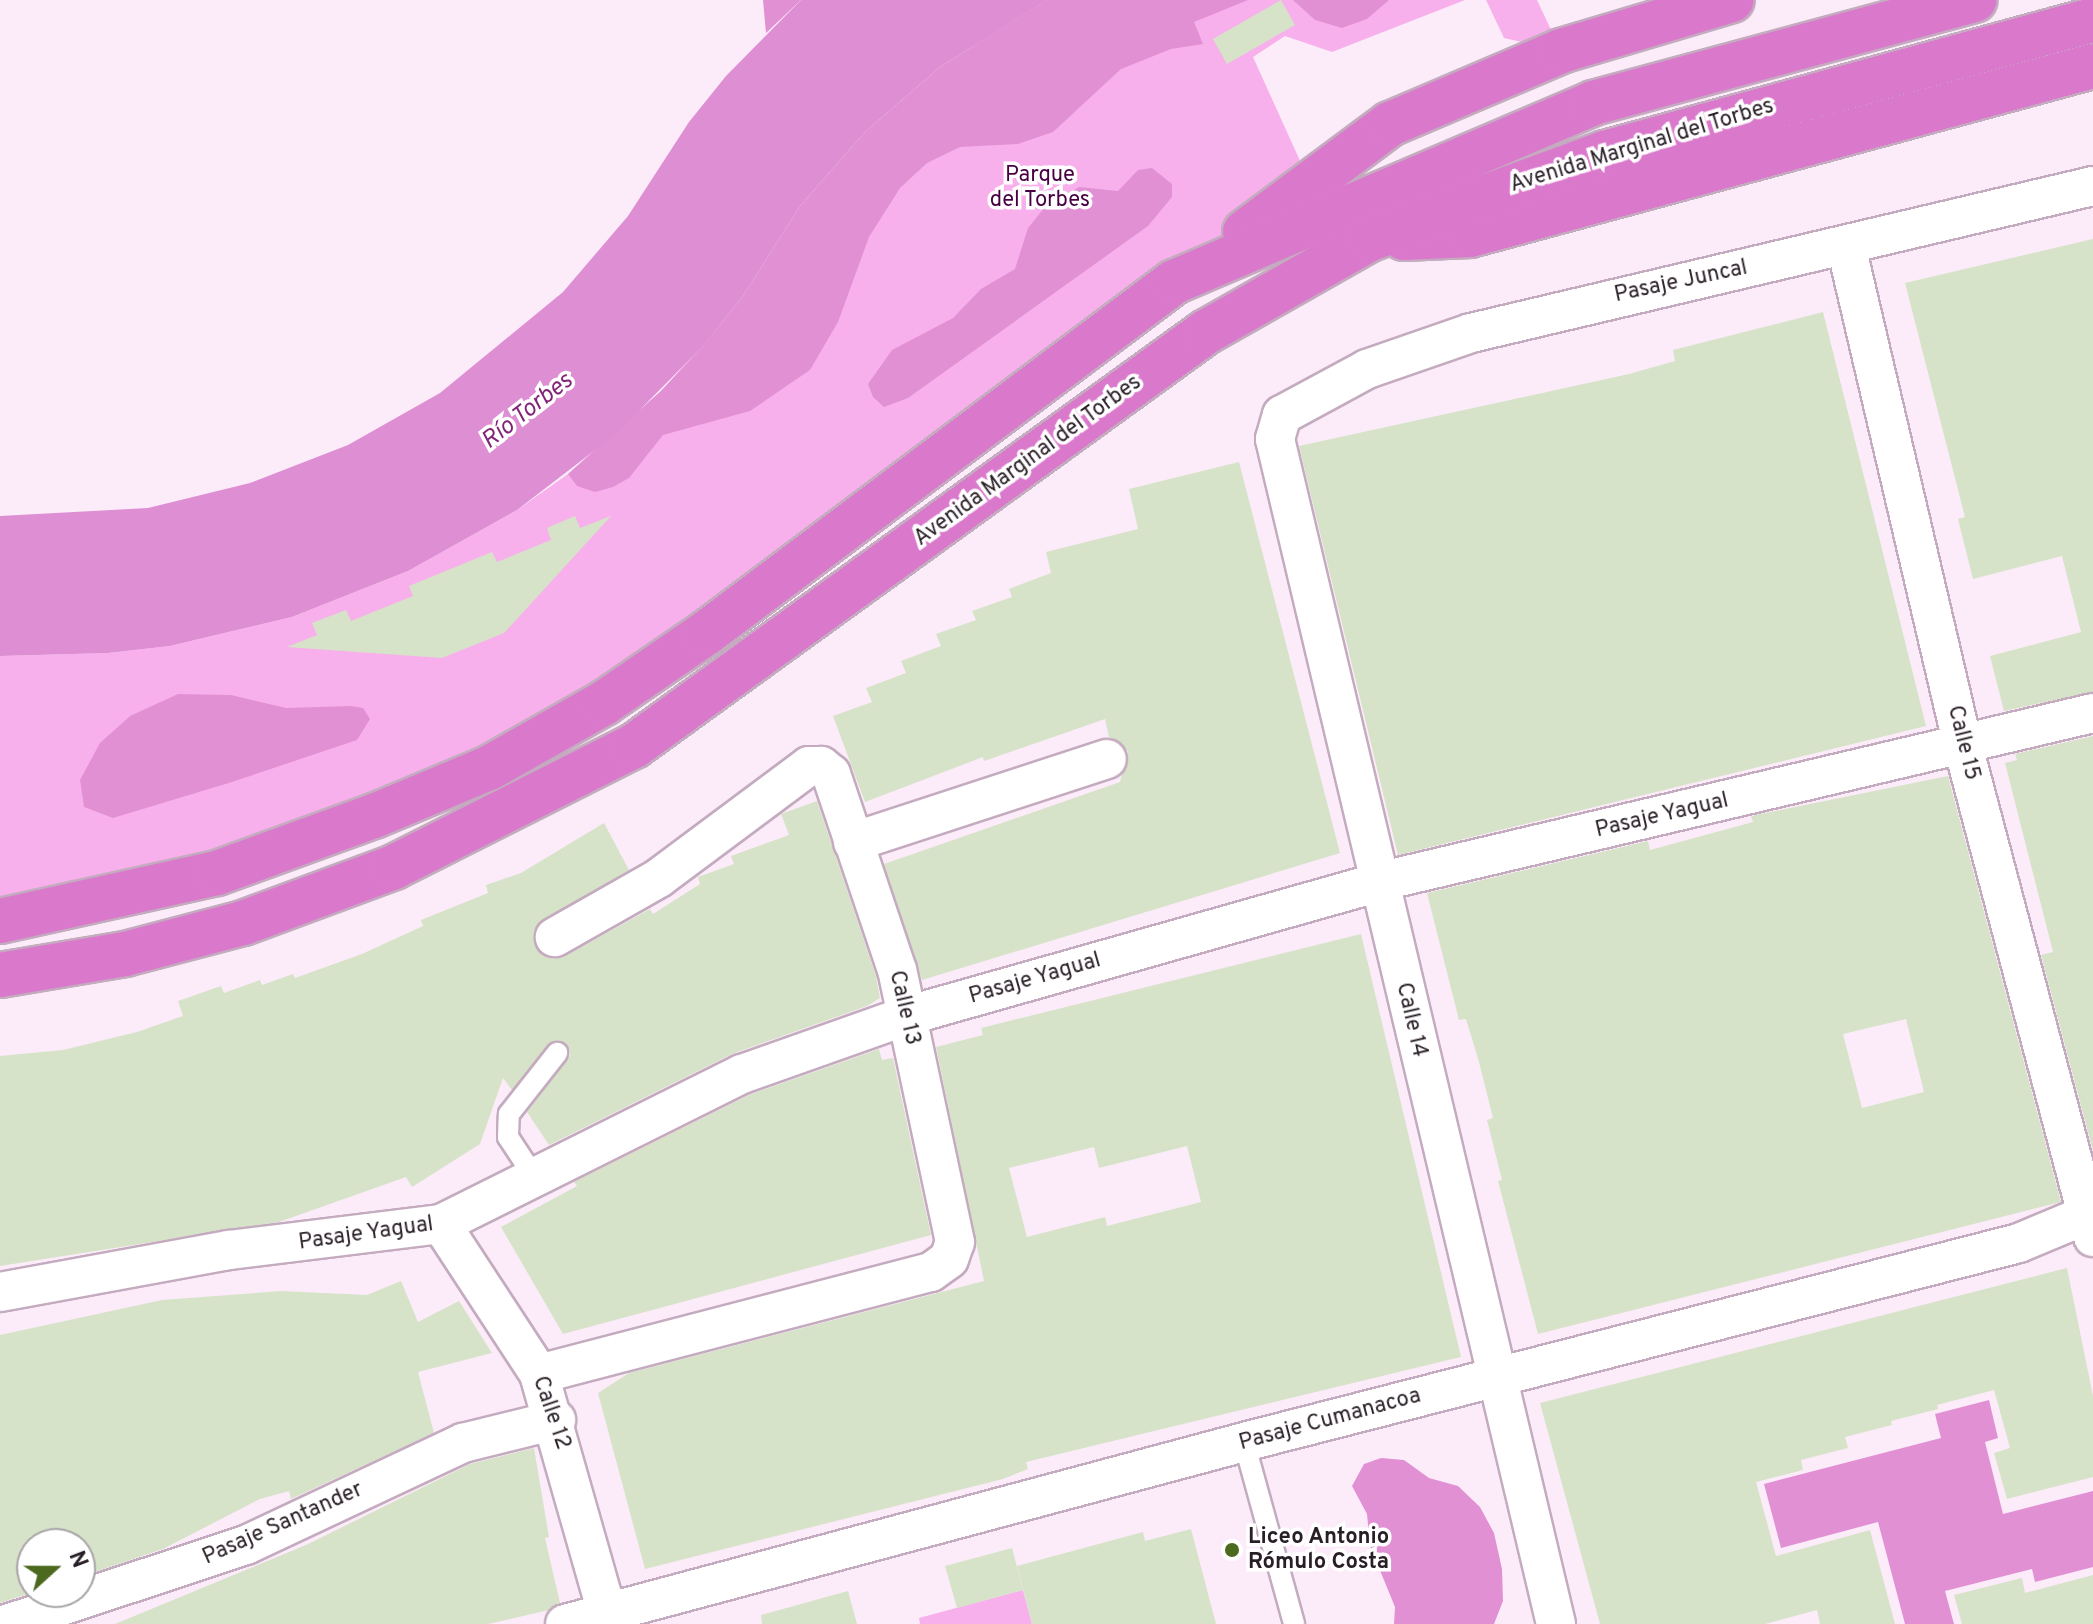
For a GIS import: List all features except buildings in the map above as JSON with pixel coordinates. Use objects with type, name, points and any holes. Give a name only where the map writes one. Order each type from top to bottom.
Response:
[{"type":"highway","points":[[0,921],[217,873],[374,816],[489,768],[604,703],[706,633],[1390,124],[1561,51],[1732,0]]},
{"type":"highway","points":[[1174,282],[1593,103],[1974,0]]},
{"type":"highway","name":"Avenida Marginal del Torbes","points":[[0,975],[125,954],[243,923],[394,867],[620,753],[742,671],[1206,332],[1370,239],[1605,153],[2093,20]]},
{"type":"highway","points":[[1370,239],[1470,235],[2093,66]]},
{"type":"street","name":"Pasaje Juncal","points":[[1282,415],[1367,369],[1471,333],[2093,186]]},
{"type":"street","name":"Calle 15","points":[[1846,246],[1963,746],[2091,1221]]},
{"type":"street","name":"Calle 14","points":[[1282,415],[1275,439],[1556,1624]]},
{"type":"street","name":"Pasaje Yagual","points":[[0,1292],[229,1250],[441,1224],[742,1074],[906,1016],[1378,882],[2093,713]]},
{"type":"street","points":[[853,842],[1107,759]]},
{"type":"street","name":"Calle 13","points":[[539,1374],[931,1272],[949,1259],[955,1242],[897,970],[831,774],[821,766],[809,766],[659,878],[555,937]]},
{"type":"street","name":"Pasaje Cumanacoa","points":[[565,1624],[609,1619],[1244,1442],[2005,1247],[2091,1221]]},
{"type":"street","name":"Calle 12","points":[[441,1224],[539,1374],[556,1420],[609,1619]]},
{"type":"street","name":"Pasaje Santander","points":[[7,1624],[246,1545],[463,1443],[556,1420]]},
{"type":"lane","points":[[535,1178],[508,1137],[509,1114],[557,1053]]},
{"type":"lane","points":[[1244,1442],[1294,1624]]},
{"type":"green space","name":"Parque del Torbes","points":[[1047,0],[1465,0],[1332,52],[1285,36],[1253,57],[1311,185],[489,768],[0,921],[0,656],[108,653],[170,646],[292,617],[408,571],[517,510],[568,474],[661,391],[980,38]]},
{"type":"green space","points":[[1486,0],[1537,0],[1561,51],[1504,38]]},
{"type":"green space","points":[[1023,1590],[1032,1624],[920,1624],[919,1618]]},
{"type":"shaded area","points":[[763,0],[801,0],[766,33]]},
{"type":"shaded area","points":[[1047,0],[1248,0],[1194,22],[1203,44],[1171,49],[1121,69],[1053,132],[1018,144],[960,147],[927,163],[900,188],[869,237],[838,322],[810,370],[750,411],[663,435],[629,478],[613,487],[595,492],[577,486],[568,474],[661,391],[704,345],[743,296],[800,206],[865,132],[940,67]]},
{"type":"shaded area","points":[[1293,0],[1389,0],[1367,19],[1342,28],[1315,20]]},
{"type":"shaded area","points":[[1152,168],[1172,184],[1172,197],[1148,226],[908,398],[884,407],[873,397],[868,384],[892,350],[953,318],[981,289],[1015,269],[1028,228],[1045,207],[1079,187],[1118,191],[1138,170]]},
{"type":"shaded area","points":[[178,694],[231,695],[286,708],[351,706],[363,708],[370,719],[357,740],[232,782],[113,818],[84,807],[80,780],[100,743],[130,716]]},
{"type":"shaded area","points":[[1989,1400],[1998,1438],[1985,1442],[2003,1514],[2093,1491],[2093,1567],[2035,1582],[2032,1569],[1945,1591],[1954,1624],[1905,1624],[1878,1522],[1781,1548],[1764,1484],[1941,1438],[1935,1414]]},
{"type":"shaded area","points":[[1381,1458],[1404,1460],[1429,1478],[1458,1486],[1480,1507],[1494,1533],[1502,1569],[1503,1601],[1494,1624],[1394,1624],[1395,1607],[1370,1546],[1367,1514],[1352,1486],[1364,1464]]},
{"type":"water","name":"Río Torbes","points":[[801,0],[1047,0],[940,67],[865,132],[800,206],[743,296],[704,345],[616,434],[517,510],[408,571],[292,617],[170,646],[108,653],[0,656],[0,516],[148,508],[250,483],[348,445],[440,393],[563,292],[628,216],[689,122],[726,76]]},
{"type":"place","name":"Liceo Antonio Rómulo Costa","points":[[1232,1550]]}]
